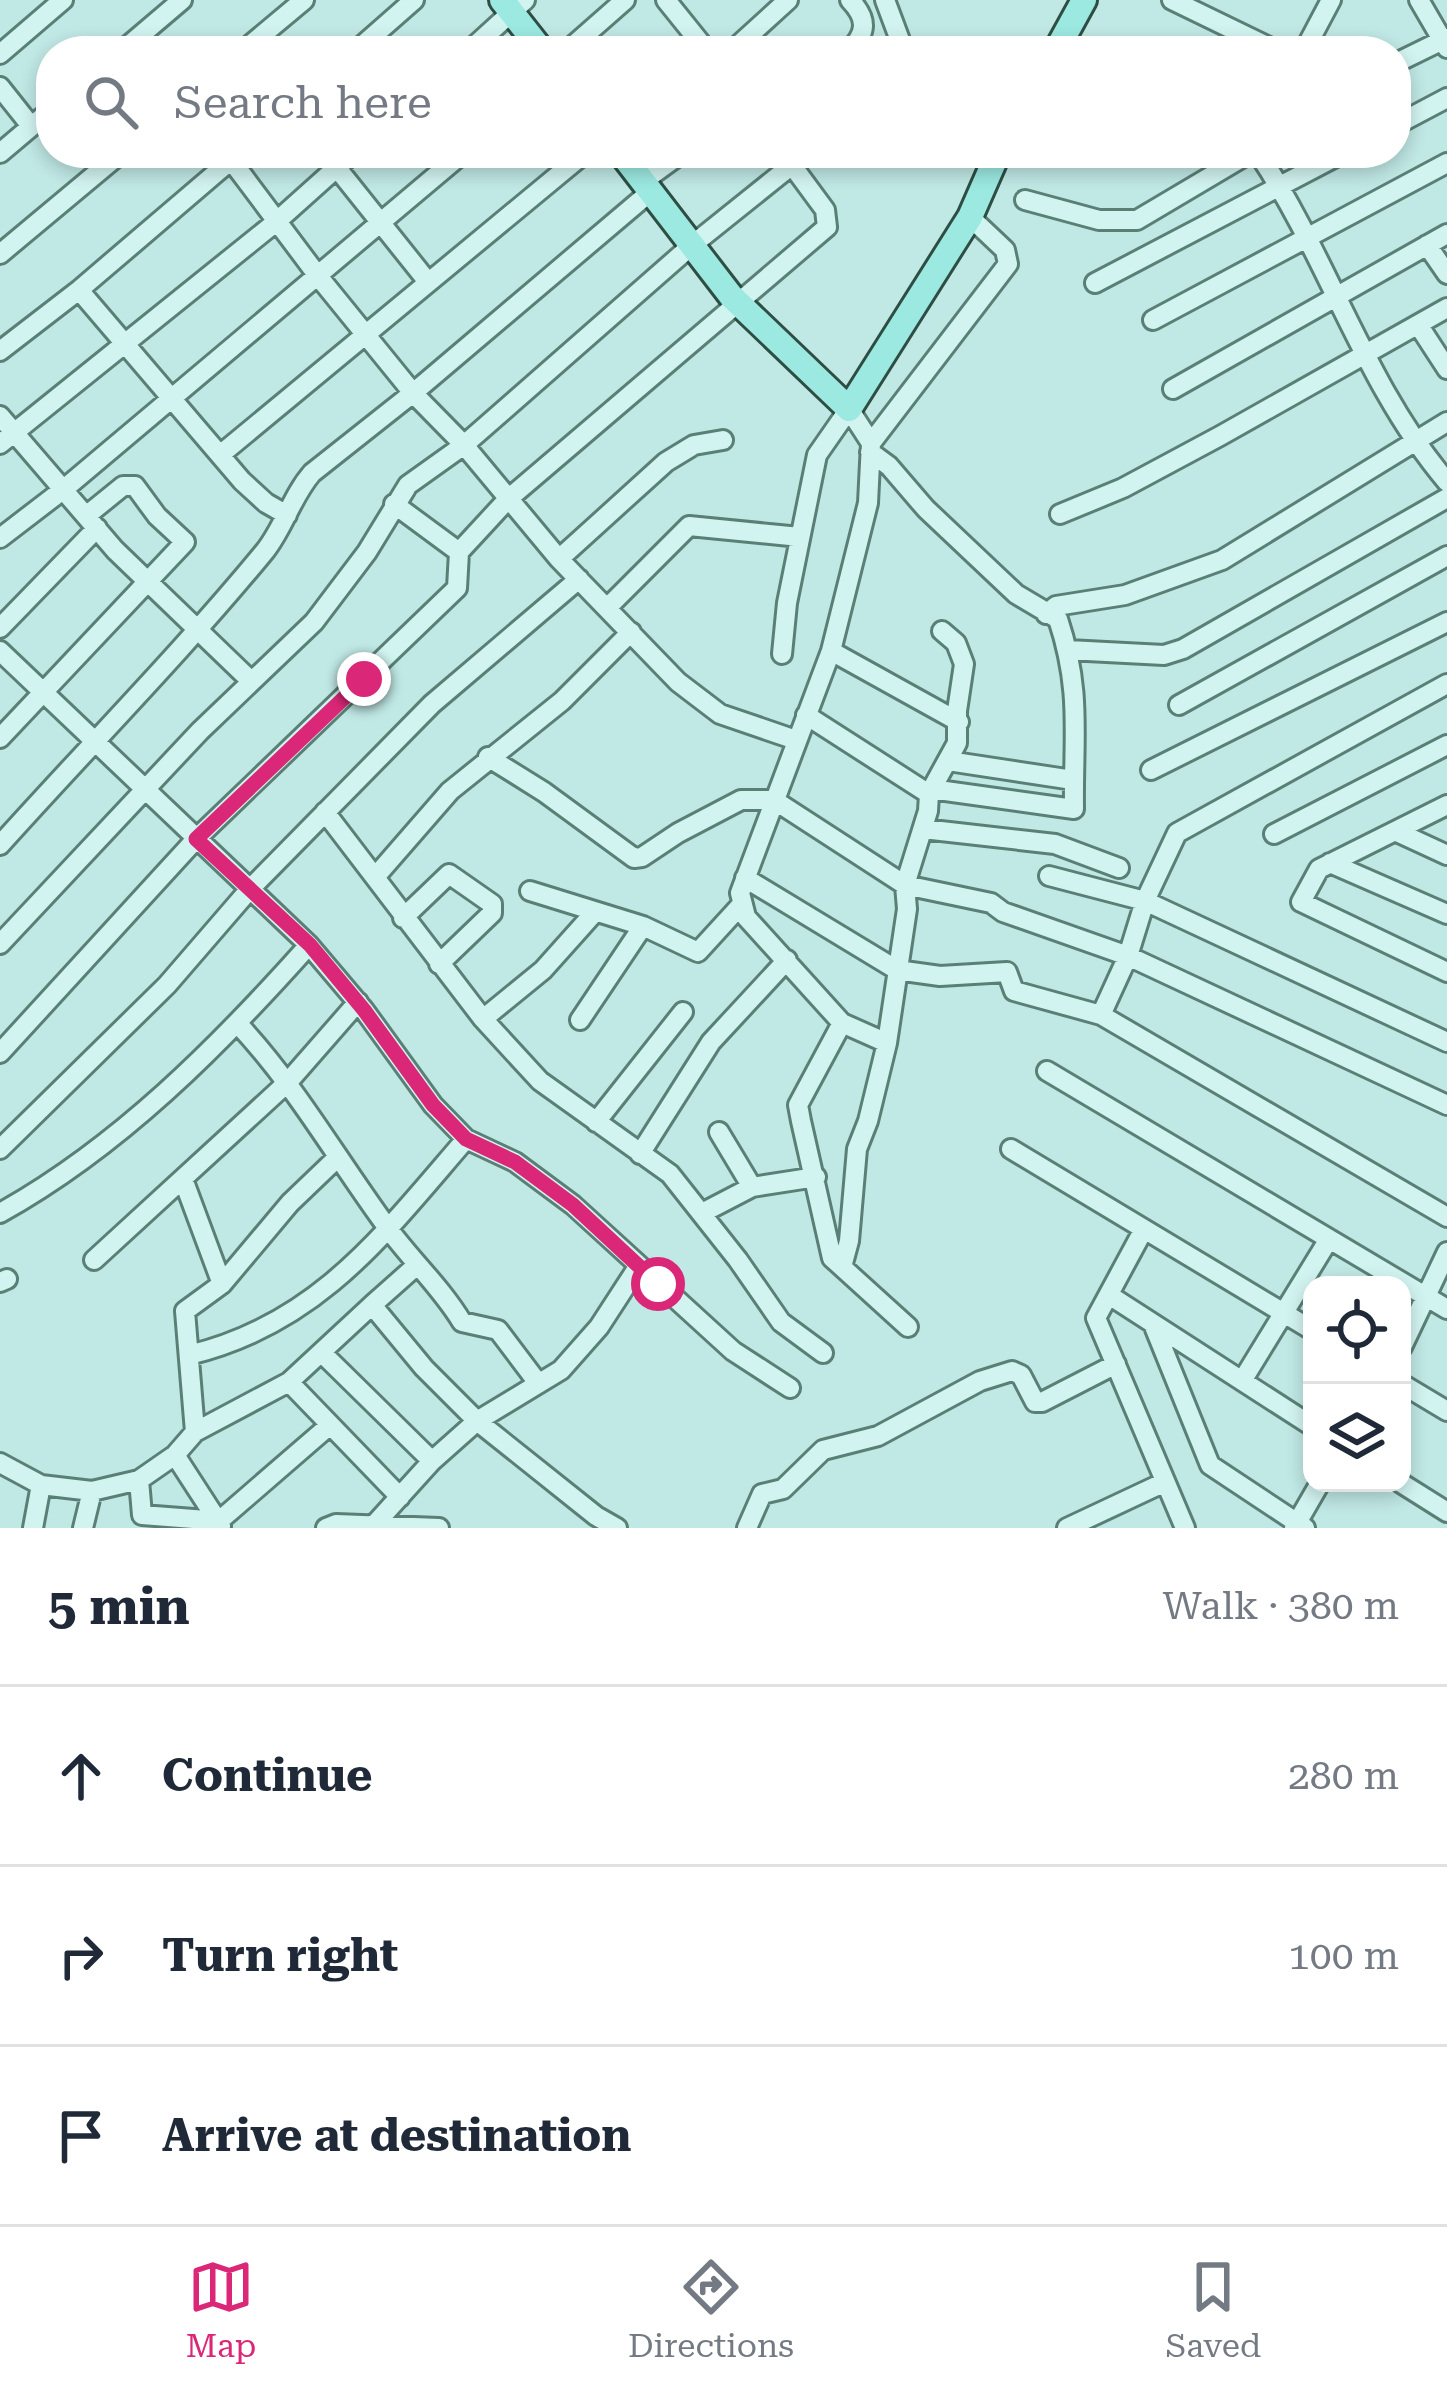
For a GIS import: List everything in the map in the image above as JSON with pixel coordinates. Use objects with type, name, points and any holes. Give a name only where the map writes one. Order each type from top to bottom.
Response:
[{"type":"main road","points":[[1064,36],[1084,0]]},
{"type":"main road","points":[[513,4],[533,36]]},
{"type":"main road","points":[[631,168],[738,303],[849,409],[970,217],[989,168]]},
{"type":"street","points":[[0,54],[63,0]]},
{"type":"street","points":[[140,36],[182,0]]},
{"type":"street","points":[[261,36],[304,0]]},
{"type":"street","points":[[373,36],[414,0]]},
{"type":"street","points":[[584,36],[625,0]]},
{"type":"street","points":[[665,0],[690,36]]},
{"type":"street","points":[[748,36],[788,0]]},
{"type":"street","points":[[885,0],[898,36]]},
{"type":"street","points":[[1172,0],[1246,36]]},
{"type":"street","points":[[1314,36],[1330,0]]},
{"type":"street","points":[[1411,57],[1446,42],[1419,0]]},
{"type":"street","points":[[862,3],[862,36]]},
{"type":"street","points":[[483,36],[513,4]]},
{"type":"street","points":[[0,87],[32,127]]},
{"type":"street","points":[[1411,117],[1447,98]]},
{"type":"street","points":[[0,153],[36,123]]},
{"type":"street","points":[[1153,320],[1447,163]]},
{"type":"street","points":[[0,254],[103,168]]},
{"type":"street","points":[[0,351],[222,168]]},
{"type":"street","points":[[242,168],[276,222],[413,393],[559,559],[677,682],[720,714],[796,740]]},
{"type":"street","points":[[7,438],[276,222],[324,168]]},
{"type":"street","points":[[337,168],[428,282]]},
{"type":"street","points":[[0,538],[446,168]]},
{"type":"street","points":[[220,455],[567,168]]},
{"type":"street","points":[[0,845],[200,630],[274,539],[312,472],[413,393],[666,168]]},
{"type":"street","points":[[0,944],[250,681],[314,622],[367,552],[408,485],[464,446],[778,168]]},
{"type":"street","points":[[0,1052],[196,839],[457,588],[458,552],[507,500],[826,227],[825,210],[795,168]]},
{"type":"street","points":[[1024,200],[1099,220],[1137,220],[1228,168]]},
{"type":"street","points":[[1266,168],[1280,186],[1364,357],[1412,441],[1447,482]]},
{"type":"street","points":[[1095,283],[1314,168]]},
{"type":"street","points":[[887,1043],[842,1023],[746,917],[741,905],[745,878],[831,651],[868,503],[871,448],[1008,264],[1005,250],[970,217]]},
{"type":"street","points":[[1173,389],[1447,234]]},
{"type":"street","points":[[1427,245],[1447,274]]},
{"type":"street","points":[[79,290],[220,455],[266,503],[287,515]]},
{"type":"street","points":[[1060,514],[1123,488],[1447,308]]},
{"type":"street","points":[[1419,326],[1447,369]]},
{"type":"street","points":[[782,654],[817,455],[849,409],[871,448],[926,509],[1016,594],[1058,619],[1077,701],[1072,810],[930,792],[806,715]]},
{"type":"street","points":[[0,416],[7,438],[64,489],[149,584],[250,681]]},
{"type":"street","points":[[1046,614],[1056,606],[1125,596],[1222,560],[1447,422]]},
{"type":"street","points":[[559,559],[666,462],[694,446],[724,440]]},
{"type":"street","points":[[0,628],[123,486],[135,486],[158,516],[182,536],[183,547],[0,738]]},
{"type":"street","points":[[1068,650],[1164,656],[1183,649],[1447,498]]},
{"type":"street","points":[[394,504],[458,552]]},
{"type":"street","points":[[607,608],[689,526],[800,537]]},
{"type":"street","points":[[1179,705],[1447,556]]},
{"type":"street","points":[[0,1149],[166,985],[249,890],[432,704],[580,579]]},
{"type":"street","points":[[1151,770],[1447,622]]},
{"type":"street","points":[[842,1268],[857,1149],[887,1043],[907,909],[905,885],[930,792],[957,743],[964,664],[956,643],[942,631]]},
{"type":"street","points":[[376,876],[450,791],[562,701],[631,632]]},
{"type":"street","points":[[0,651],[310,945],[433,1105],[466,1139],[515,1162],[573,1205],[734,1351],[790,1388]]},
{"type":"street","points":[[831,651],[959,722]]},
{"type":"street","points":[[1101,1015],[1177,833],[1447,684]]},
{"type":"street","points":[[1274,834],[1447,745]]},
{"type":"street","points":[[488,758],[634,858],[741,800],[774,800],[905,885],[991,903],[1003,912],[1128,956],[1447,1106]]},
{"type":"street","points":[[948,760],[1073,780]]},
{"type":"street","points":[[1447,805],[1318,869],[1301,902],[1447,972]]},
{"type":"street","points":[[325,812],[483,1019],[540,1081],[670,1174],[781,1322],[823,1353]]},
{"type":"street","points":[[923,830],[1055,844],[1119,868]]},
{"type":"street","points":[[1395,831],[1447,855]]},
{"type":"street","points":[[1330,863],[1447,914]]},
{"type":"street","points":[[403,918],[448,874],[492,904],[493,913],[440,964]]},
{"type":"street","points":[[1049,876],[1145,901],[1447,1042]]},
{"type":"street","points":[[745,878],[897,970],[940,976],[1006,972],[1014,992],[1101,1015],[1447,1217]]},
{"type":"street","points":[[530,891],[643,926],[698,952],[741,905]]},
{"type":"street","points":[[483,1019],[543,970],[594,913]]},
{"type":"street","points":[[580,1020],[643,926]]},
{"type":"street","points":[[0,1213],[68,1173],[238,1024],[310,945]]},
{"type":"street","points":[[640,1154],[711,1042],[787,961]]},
{"type":"street","points":[[94,1260],[289,1082],[358,1002]]},
{"type":"street","points":[[596,1122],[683,1012]]},
{"type":"street","points":[[842,1023],[798,1106],[832,1258],[908,1327]]},
{"type":"street","points":[[238,1024],[289,1082],[388,1229],[448,1298],[462,1322],[492,1325],[538,1383]]},
{"type":"street","points":[[1048,1071],[1447,1310]]},
{"type":"street","points":[[719,1132],[752,1187]]},
{"type":"street","points":[[189,1355],[227,1346],[289,1317],[342,1276],[466,1139]]},
{"type":"street","points":[[1011,1149],[1303,1325]]},
{"type":"street","points":[[195,1432],[185,1311],[222,1284],[290,1204],[338,1157]]},
{"type":"street","points":[[702,1213],[752,1187],[816,1177]]},
{"type":"street","points":[[183,1179],[222,1284]]},
{"type":"street","points":[[1144,1229],[1096,1318],[1185,1528]]},
{"type":"street","points":[[1242,1381],[1329,1239]]},
{"type":"street","points":[[1411,1328],[1447,1252]]},
{"type":"street","points":[[0,1463],[41,1485],[92,1491],[139,1480],[176,1455],[195,1432],[289,1382],[417,1265]]},
{"type":"street","points":[[374,1526],[433,1460],[477,1421],[561,1370],[599,1328],[638,1267]]},
{"type":"street","points":[[1109,1295],[1303,1420]]},
{"type":"street","points":[[372,1305],[424,1368],[477,1421],[617,1528]]},
{"type":"street","points":[[1153,1324],[1210,1466],[1298,1526],[1315,1492]]},
{"type":"street","points":[[323,1354],[433,1460]]},
{"type":"street","points":[[747,1528],[762,1494],[782,1489],[824,1450],[878,1436],[980,1381],[1012,1371],[1021,1375],[1031,1398],[1042,1402],[1116,1364]]},
{"type":"street","points":[[289,1382],[400,1497]]},
{"type":"street","points":[[1411,1389],[1447,1411]]},
{"type":"street","points":[[139,1480],[142,1515],[220,1524],[330,1425]]},
{"type":"street","points":[[176,1455],[220,1524]]},
{"type":"street","points":[[1067,1528],[1166,1482]]},
{"type":"street","points":[[33,1528],[41,1485]]},
{"type":"street","points":[[1411,1489],[1447,1512]]},
{"type":"street","points":[[83,1528],[92,1491]]},
{"type":"street","points":[[326,1528],[440,1528]]},
{"type":"route","points":[[364,679],[196,839],[310,945],[433,1105],[466,1139],[515,1162],[573,1205],[658,1284]]}]
